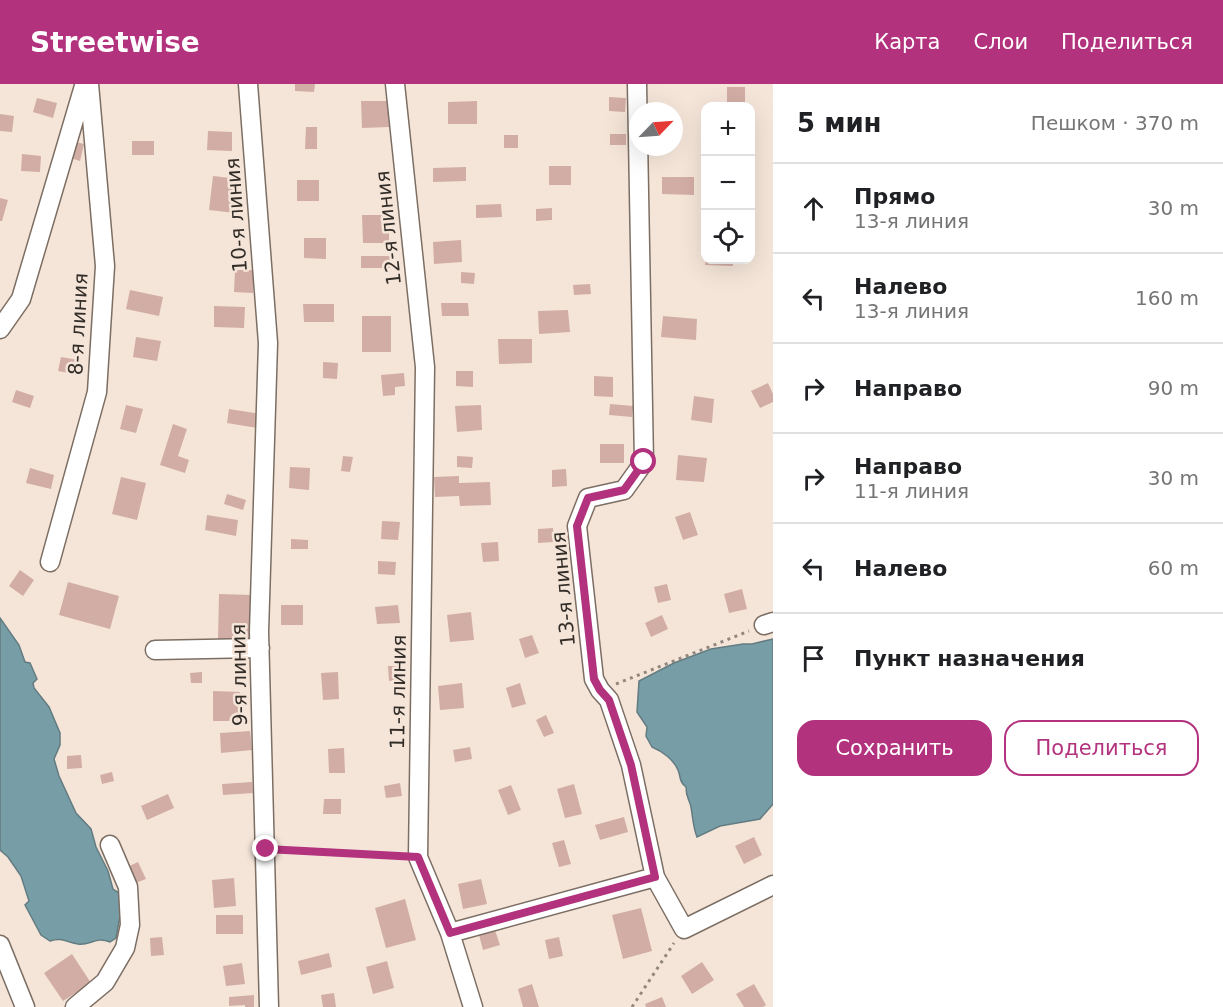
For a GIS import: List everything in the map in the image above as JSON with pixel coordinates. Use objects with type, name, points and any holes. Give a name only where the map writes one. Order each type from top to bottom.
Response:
[{"type":"street","points":[[0,329],[21,299],[86,84]]},
{"type":"street","name":"8-я линия","points":[[50,562],[97,392],[105,266],[86,84]]},
{"type":"street","name":"10-я линия","points":[[248,84],[268,342]]},
{"type":"street","name":"12-я линия","points":[[395,84],[425,367]]},
{"type":"street","name":"13-я линия","points":[[637,84],[644,462],[624,490],[588,498],[577,526],[594,679],[609,700],[631,765],[655,877],[684,929]]},
{"type":"street","name":"9-я линия","points":[[268,342],[260,648],[269,1007]]},
{"type":"street","name":"11-я линия","points":[[425,367],[418,857],[450,933],[473,1007]]},
{"type":"street","points":[[155,650],[260,648]]},
{"type":"street","points":[[75,1007],[105,982],[125,948],[130,925],[128,887],[110,845]]},
{"type":"street","points":[[450,933],[655,877]]},
{"type":"street","points":[[684,929],[773,885]]},
{"type":"street","points":[[0,945],[25,1007]]},
{"type":"path","points":[[600,690],[769,624]]},
{"type":"path","points":[[266,849],[418,857]]},
{"type":"path","points":[[632,1007],[684,929]]},
{"type":"water","points":[[0,618],[19,645],[25,662],[30,663],[37,679],[33,683],[34,688],[49,707],[60,733],[60,745],[54,759],[59,776],[76,813],[91,829],[113,889],[119,893],[122,905],[116,938],[110,942],[100,940],[78,944],[61,940],[50,941],[41,935],[25,905],[29,901],[21,876],[8,857],[0,850]]},
{"type":"water","points":[[773,639],[773,804],[760,819],[720,826],[697,837],[686,787],[681,781],[678,770],[667,756],[652,747],[646,736],[647,727],[637,712],[639,681],[674,663],[711,649]]},
{"type":"building","points":[[295,84],[315,84],[314,92],[295,91]]},
{"type":"building","points":[[727,87],[745,87],[745,102],[727,102]]},
{"type":"building","points":[[609,97],[626,98],[625,112],[609,111]]},
{"type":"building","points":[[37,98],[57,103],[53,118],[33,112]]},
{"type":"building","points":[[361,101],[388,101],[389,127],[362,128]]},
{"type":"building","points":[[477,101],[477,124],[448,124],[448,102]]},
{"type":"building","points":[[0,114],[14,116],[12,132],[0,131]]},
{"type":"building","points":[[306,127],[317,127],[317,149],[305,149]]},
{"type":"building","points":[[208,131],[232,132],[232,151],[207,150]]},
{"type":"building","points":[[610,134],[626,134],[626,145],[610,145]]},
{"type":"building","points":[[504,135],[518,135],[518,148],[504,148]]},
{"type":"building","points":[[72,141],[84,144],[80,161],[67,157]]},
{"type":"building","points":[[132,141],[154,141],[154,155],[132,155]]},
{"type":"building","points":[[22,154],[41,156],[40,172],[21,171]]},
{"type":"building","points":[[549,166],[571,166],[571,185],[549,185]]},
{"type":"building","points":[[466,167],[466,181],[433,182],[433,168]]},
{"type":"building","points":[[213,176],[239,179],[235,213],[209,210]]},
{"type":"building","points":[[662,177],[694,177],[694,195],[662,194]]},
{"type":"building","points":[[297,180],[319,180],[319,201],[297,201]]},
{"type":"building","points":[[0,198],[8,200],[2,221],[0,221]]},
{"type":"building","points":[[501,204],[502,217],[476,218],[476,205]]},
{"type":"building","points":[[552,208],[552,220],[536,221],[536,209]]},
{"type":"building","points":[[362,215],[389,215],[389,243],[363,243]]},
{"type":"building","points":[[304,238],[326,238],[326,259],[304,258]]},
{"type":"building","points":[[461,240],[462,262],[434,264],[433,242]]},
{"type":"building","points":[[361,256],[392,256],[392,268],[361,268]]},
{"type":"building","points":[[733,264],[733,266],[705,265]]},
{"type":"building","points":[[235,270],[254,270],[253,293],[234,292]]},
{"type":"building","points":[[461,272],[475,273],[474,284],[461,283]]},
{"type":"building","points":[[590,284],[591,294],[574,295],[573,285]]},
{"type":"building","points":[[130,290],[163,297],[159,316],[126,309]]},
{"type":"building","points":[[441,303],[468,303],[469,316],[442,316]]},
{"type":"building","points":[[303,304],[334,304],[334,322],[304,322]]},
{"type":"building","points":[[214,306],[245,307],[244,328],[214,327]]},
{"type":"building","points":[[568,310],[570,332],[539,334],[538,311]]},
{"type":"building","points":[[362,316],[391,316],[391,352],[362,352]]},
{"type":"building","points":[[663,316],[697,319],[696,340],[661,337]]},
{"type":"building","points":[[136,337],[161,341],[157,361],[133,357]]},
{"type":"building","points":[[498,339],[532,339],[532,363],[499,364]]},
{"type":"building","points":[[61,357],[78,360],[75,374],[58,371]]},
{"type":"building","points":[[323,362],[338,363],[337,379],[323,378]]},
{"type":"building","points":[[456,371],[473,371],[473,387],[456,386]]},
{"type":"building","points":[[404,373],[405,386],[395,387],[395,395],[383,396],[381,375]]},
{"type":"building","points":[[594,376],[613,377],[613,397],[594,396]]},
{"type":"building","points":[[768,383],[773,394],[773,402],[760,408],[751,391]]},
{"type":"building","points":[[16,390],[34,396],[30,408],[12,402]]},
{"type":"building","points":[[694,396],[714,399],[712,423],[691,420]]},
{"type":"building","points":[[610,404],[633,406],[632,417],[609,415]]},
{"type":"building","points":[[126,405],[143,409],[136,433],[120,429]]},
{"type":"building","points":[[481,405],[482,430],[457,432],[455,406]]},
{"type":"building","points":[[229,409],[260,414],[258,428],[227,423]]},
{"type":"building","points":[[173,424],[187,429],[178,456],[189,460],[185,473],[160,465]]},
{"type":"building","points":[[600,444],[624,444],[624,463],[600,463]]},
{"type":"building","points":[[678,455],[707,458],[704,482],[676,480]]},
{"type":"building","points":[[343,456],[353,457],[350,472],[341,471]]},
{"type":"building","points":[[457,456],[473,457],[472,468],[457,467]]},
{"type":"building","points":[[290,467],[310,468],[309,490],[289,488]]},
{"type":"building","points":[[30,468],[54,475],[51,489],[26,483]]},
{"type":"building","points":[[566,469],[567,486],[552,487],[552,470]]},
{"type":"building","points":[[459,476],[459,483],[490,482],[491,505],[460,506],[459,496],[435,497],[434,477]]},
{"type":"building","points":[[121,477],[146,483],[137,520],[112,514]]},
{"type":"building","points":[[227,494],[246,500],[243,510],[224,504]]},
{"type":"building","points":[[690,512],[698,535],[683,540],[675,517]]},
{"type":"building","points":[[207,515],[238,520],[236,536],[205,530]]},
{"type":"building","points":[[382,521],[400,522],[398,540],[381,539]]},
{"type":"building","points":[[553,528],[554,542],[538,543],[538,529]]},
{"type":"building","points":[[291,539],[308,540],[308,549],[291,549]]},
{"type":"building","points":[[498,542],[499,561],[483,562],[481,543]]},
{"type":"building","points":[[378,561],[396,562],[395,575],[378,574]]},
{"type":"building","points":[[20,570],[34,580],[23,596],[9,586]]},
{"type":"building","points":[[68,582],[119,596],[110,629],[59,615]]},
{"type":"building","points":[[667,584],[671,600],[658,603],[654,587]]},
{"type":"building","points":[[742,589],[747,609],[729,613],[724,594]]},
{"type":"building","points":[[219,594],[252,595],[250,640],[218,639]]},
{"type":"building","points":[[281,605],[303,605],[303,625],[281,625]]},
{"type":"building","points":[[398,605],[400,623],[377,624],[375,607]]},
{"type":"building","points":[[471,612],[474,640],[450,642],[447,615]]},
{"type":"building","points":[[662,615],[668,629],[651,637],[645,623]]},
{"type":"building","points":[[532,635],[539,653],[525,658],[519,639]]},
{"type":"building","points":[[388,666],[399,666],[400,680],[389,681]]},
{"type":"building","points":[[202,672],[202,683],[191,683],[190,673]]},
{"type":"building","points":[[338,672],[339,699],[323,700],[321,673]]},
{"type":"building","points":[[462,683],[464,708],[440,710],[438,686]]},
{"type":"building","points":[[520,683],[526,704],[512,708],[506,688]]},
{"type":"building","points":[[213,691],[240,692],[240,721],[213,721]]},
{"type":"building","points":[[546,715],[554,733],[544,737],[536,720]]},
{"type":"building","points":[[250,731],[252,750],[221,753],[220,733]]},
{"type":"building","points":[[470,747],[472,759],[455,762],[453,750]]},
{"type":"building","points":[[344,748],[345,773],[329,773],[328,749]]},
{"type":"building","points":[[81,755],[82,768],[67,769],[67,756]]},
{"type":"building","points":[[112,772],[114,781],[102,784],[100,775]]},
{"type":"building","points":[[252,782],[253,793],[223,795],[222,784]]},
{"type":"building","points":[[400,783],[402,796],[386,798],[384,786]]},
{"type":"building","points":[[574,784],[582,814],[565,818],[557,789]]},
{"type":"building","points":[[511,785],[521,810],[508,815],[498,790]]},
{"type":"building","points":[[168,794],[174,808],[147,820],[141,806]]},
{"type":"building","points":[[324,799],[341,799],[341,814],[323,814]]},
{"type":"building","points":[[624,817],[628,832],[600,840],[595,825]]},
{"type":"building","points":[[754,837],[762,855],[744,864],[735,846]]},
{"type":"building","points":[[564,840],[571,864],[559,867],[552,843]]},
{"type":"building","points":[[138,862],[146,879],[133,884],[125,868]]},
{"type":"building","points":[[234,878],[236,906],[214,908],[212,880]]},
{"type":"building","points":[[481,879],[487,904],[463,909],[458,884]]},
{"type":"building","points":[[405,899],[416,940],[386,948],[375,908]]},
{"type":"building","points":[[641,908],[652,951],[623,959],[612,915]]},
{"type":"building","points":[[216,915],[243,915],[243,934],[216,934]]},
{"type":"building","points":[[495,930],[500,945],[483,950],[479,935]]},
{"type":"building","points":[[162,937],[164,955],[151,956],[150,938]]},
{"type":"building","points":[[559,937],[563,956],[549,959],[545,940]]},
{"type":"building","points":[[329,953],[332,967],[301,975],[298,961]]},
{"type":"building","points":[[72,954],[91,983],[63,1001],[44,973]]},
{"type":"building","points":[[387,961],[394,988],[373,994],[366,967]]},
{"type":"building","points":[[702,962],[714,980],[692,994],[681,976]]},
{"type":"building","points":[[242,963],[245,984],[226,986],[223,966]]},
{"type":"building","points":[[532,984],[539,1007],[523,1007],[518,989]]},
{"type":"building","points":[[754,984],[766,1005],[744,1007],[736,994]]},
{"type":"building","points":[[334,993],[336,1007],[323,1007],[321,995]]},
{"type":"building","points":[[254,995],[254,1007],[229,1006],[229,997]]},
{"type":"building","points":[[662,997],[666,1007],[646,1007],[645,1004]]},
{"type":"route","points":[[266,849],[418,857],[450,933],[655,877],[631,765],[609,700],[594,679],[577,526],[588,498],[624,490],[644,462]]}]
